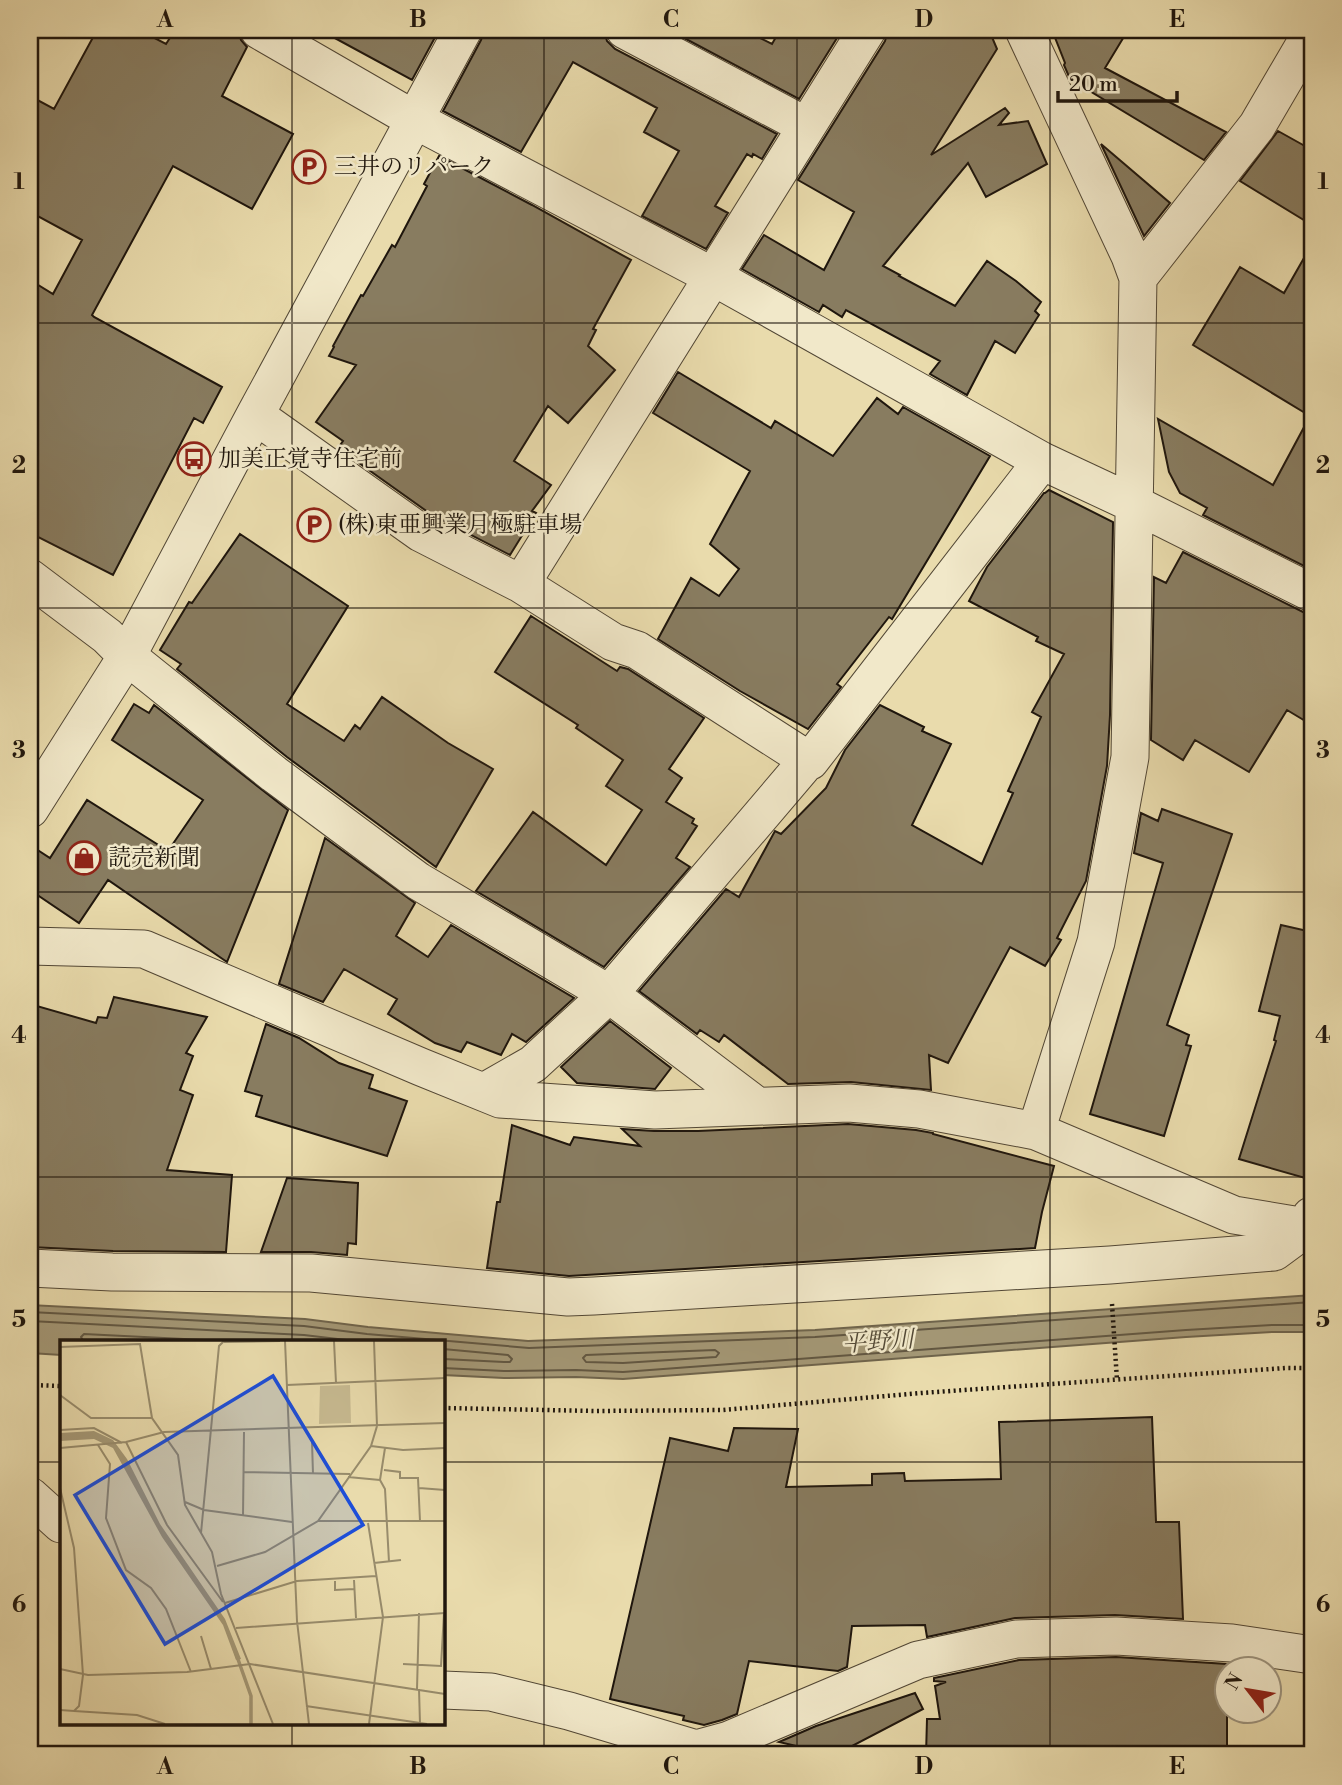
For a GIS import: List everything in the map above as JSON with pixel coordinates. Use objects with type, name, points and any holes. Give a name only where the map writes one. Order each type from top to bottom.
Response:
[{"type":"street","points":[[259,30],[415,120],[712,276],[1042,461],[1312,593]]},
{"type":"street","points":[[30,809],[128,656],[464,30]]},
{"type":"street","points":[[625,30],[806,126]]},
{"type":"street","points":[[521,584],[867,30]]},
{"type":"street","points":[[1024,30],[1138,278],[1130,757],[1096,942],[1036,1132]]},
{"type":"street","points":[[1138,278],[1257,126],[1312,32]]},
{"type":"street","points":[[255,415],[421,533],[521,584],[614,642],[637,650],[808,760]]},
{"type":"street","points":[[484,1092],[533,1064],[609,994],[808,760],[810,761],[1042,461]]},
{"type":"street","points":[[30,578],[107,636],[274,774],[418,881],[609,994],[757,1106]]},
{"type":"street","points":[[30,946],[144,949],[500,1099],[655,1110],[849,1103],[919,1109],[1036,1132],[1234,1215],[1311,1222]]},
{"type":"street","points":[[30,1268],[111,1272],[311,1273],[568,1297],[694,1292],[1274,1252],[1311,1222]]},
{"type":"street","points":[[30,1496],[60,1523]]},
{"type":"street","points":[[444,1690],[492,1692],[569,1711],[696,1749],[729,1740],[918,1660],[1016,1639],[1116,1636],[1232,1643],[1312,1655]]},
{"type":"path","points":[[1110,1265],[1117,1380]]},
{"type":"path","points":[[444,1408],[723,1410],[921,1393],[1312,1368]]},
{"type":"path","points":[[30,1384],[60,1386]]},
{"type":"water","name":"平野川","points":[[1312,1295],[1312,1332],[1186,1337],[623,1379],[444,1375],[444,1340],[60,1340],[60,1355],[30,1353],[30,1305],[305,1319],[528,1341],[815,1330]]},
{"type":"building","points":[[97,30],[139,30],[166,44],[175,30],[238,30],[247,47],[222,96],[293,134],[252,209],[173,166],[92,315],[222,387],[203,423],[194,418],[113,575],[30,533],[30,280],[53,294],[82,240],[30,212],[30,96],[54,109]]},
{"type":"building","points":[[320,30],[439,30],[412,80]]},
{"type":"building","points":[[484,30],[604,30],[607,41],[615,49],[777,134],[762,159],[747,154],[715,206],[728,213],[706,249],[642,216],[679,151],[644,132],[657,108],[573,62],[521,152],[443,111]]},
{"type":"building","points":[[669,30],[744,30],[772,44],[780,30],[842,30],[799,99]]},
{"type":"building","points":[[888,30],[989,30],[997,49],[931,155],[1005,108],[1009,113],[999,125],[1028,121],[1047,164],[986,197],[968,163],[883,266],[955,306],[987,261],[1041,302],[1035,311],[1039,315],[1015,353],[995,341],[967,395],[930,374],[940,361],[846,310],[842,317],[823,305],[819,312],[742,269],[764,235],[824,270],[854,212],[798,180],[885,41]]},
{"type":"building","points":[[1052,30],[1128,30],[1105,68],[1226,132],[1204,160],[1070,79]]},
{"type":"building","points":[[1278,131],[1312,150],[1312,225],[1240,181]]},
{"type":"building","points":[[1101,144],[1170,203],[1144,236]]},
{"type":"building","points":[[439,156],[631,260],[593,329],[596,330],[588,346],[615,370],[568,423],[548,406],[514,461],[551,485],[532,511],[536,513],[510,555],[432,515],[338,448],[343,441],[316,422],[356,365],[329,356],[333,346],[392,245],[395,247],[427,186],[424,184]]},
{"type":"building","points":[[1312,244],[1312,570],[1203,515],[1207,508],[1180,493],[1169,472],[1158,419],[1273,485],[1310,416],[1193,345],[1240,267],[1284,293]]},
{"type":"building","points":[[678,372],[771,428],[775,421],[833,456],[877,398],[898,414],[903,407],[990,456],[892,619],[889,617],[837,684],[841,687],[808,729],[740,691],[658,639],[691,578],[719,596],[739,569],[710,544],[750,471],[653,413]]},
{"type":"building","points":[[1049,490],[1113,522],[1107,766],[1086,881],[1057,938],[1061,940],[1045,966],[1010,947],[948,1063],[929,1055],[931,1090],[851,1082],[788,1084],[724,1035],[719,1042],[700,1030],[697,1034],[639,991],[726,889],[739,897],[775,831],[781,834],[826,788],[845,750],[880,705],[924,727],[922,731],[951,744],[912,825],[982,864],[1013,793],[1008,791],[1041,717],[1032,712],[1064,654],[1036,641],[1038,637],[969,601],[987,567]]},
{"type":"building","points":[[240,534],[348,606],[287,704],[344,741],[355,725],[360,729],[382,697],[448,743],[493,769],[436,867],[287,757],[177,669],[181,664],[160,650],[189,602],[192,603]]},
{"type":"building","points":[[1183,552],[1312,614],[1312,725],[1287,710],[1249,772],[1195,740],[1183,760],[1151,740],[1154,577],[1166,583]]},
{"type":"building","points":[[531,616],[617,671],[620,667],[628,669],[704,718],[669,769],[682,778],[666,802],[694,819],[692,823],[697,826],[676,858],[690,867],[604,967],[476,891],[533,812],[606,865],[642,810],[606,786],[623,760],[576,728],[578,725],[495,672]]},
{"type":"building","points":[[134,704],[149,713],[154,705],[288,810],[227,962],[108,880],[79,923],[30,890],[30,845],[50,858],[87,800],[168,851],[203,800],[112,740]]},
{"type":"building","points":[[1162,809],[1232,834],[1167,1025],[1189,1035],[1186,1045],[1191,1046],[1164,1136],[1090,1114],[1163,863],[1134,853],[1141,813],[1158,821]]},
{"type":"building","points":[[325,838],[415,903],[396,936],[428,957],[451,925],[574,998],[526,1042],[512,1034],[501,1055],[467,1042],[461,1052],[435,1043],[388,1014],[397,999],[344,969],[323,1002],[279,984]]},
{"type":"building","points":[[1281,925],[1312,932],[1312,1180],[1239,1159],[1276,1041],[1274,1040],[1280,1016],[1259,1011]]},
{"type":"building","points":[[114,997],[207,1017],[186,1053],[193,1056],[180,1090],[193,1095],[167,1170],[232,1175],[226,1252],[30,1247],[30,1004],[96,1023],[98,1017],[107,1018]]},
{"type":"building","points":[[610,1021],[671,1068],[655,1089],[577,1083],[561,1067]]},
{"type":"building","points":[[266,1024],[299,1038],[339,1063],[373,1075],[369,1088],[407,1101],[387,1156],[256,1116],[262,1096],[245,1091]]},
{"type":"building","points":[[848,1124],[933,1133],[1054,1166],[1035,1248],[569,1276],[487,1268],[512,1125],[570,1145],[574,1137],[640,1146],[622,1129],[698,1131]]},
{"type":"building","points":[[287,1178],[358,1183],[356,1244],[348,1243],[347,1255],[261,1252]]},
{"type":"building","points":[[1152,1417],[1156,1522],[1179,1522],[1183,1619],[1115,1615],[1015,1618],[927,1637],[925,1625],[852,1626],[847,1667],[838,1671],[749,1661],[737,1714],[722,1720],[704,1725],[683,1720],[684,1716],[610,1699],[670,1438],[728,1451],[734,1428],[798,1429],[786,1487],[872,1485],[872,1474],[904,1473],[905,1481],[1001,1479],[999,1422]]},
{"type":"building","points":[[1116,1657],[1212,1663],[1212,1726],[1227,1726],[1227,1755],[926,1755],[927,1719],[940,1719],[935,1686],[946,1682],[934,1681],[934,1678],[1019,1660]]},
{"type":"building","points":[[915,1693],[923,1709],[835,1755],[779,1742],[816,1726]]},
{"type":"place","name":"三井のリパーク","points":[[309,167]]},
{"type":"place","name":"加美正覚寺住宅前","points":[[194,459]]},
{"type":"place","name":"(株)東亜興業月極駐車場","points":[[314,525]]},
{"type":"place","name":"読売新聞","points":[[84,858]]}]
